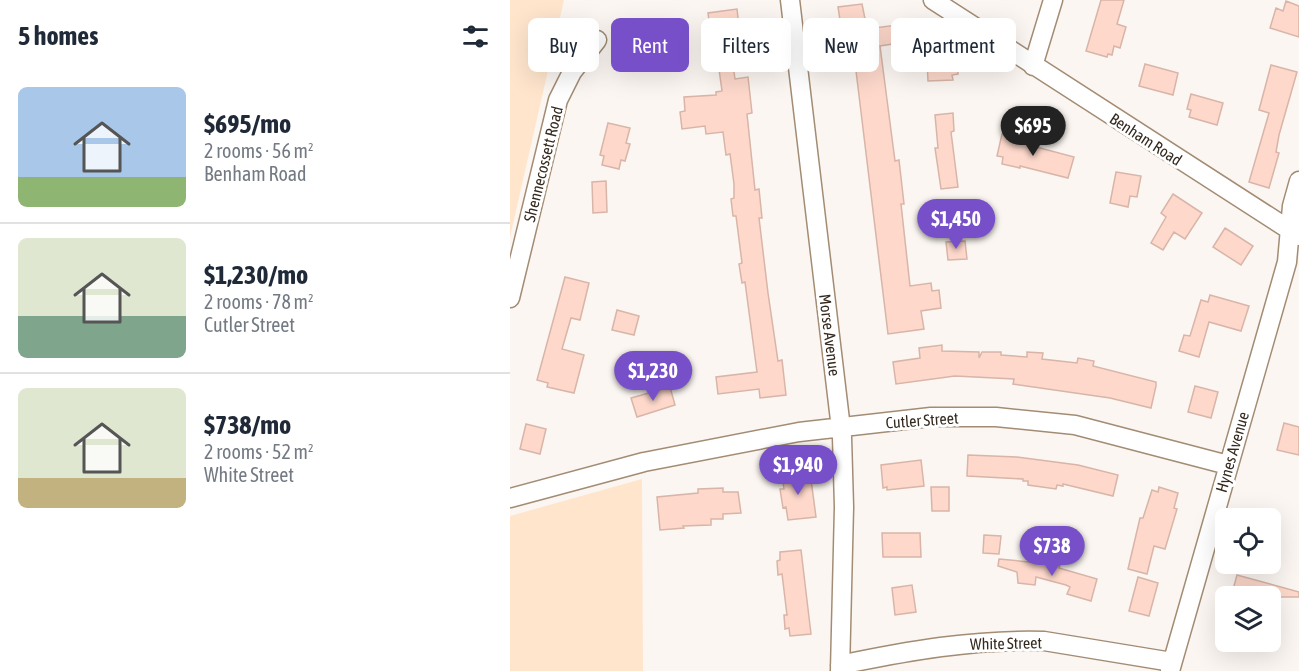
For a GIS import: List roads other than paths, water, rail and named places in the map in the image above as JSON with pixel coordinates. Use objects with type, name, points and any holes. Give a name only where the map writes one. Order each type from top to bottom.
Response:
[{"type":"street","name":"Morse Avenue","points":[[790,0],[842,427],[844,507],[840,668]]},
{"type":"street","name":"Benham Road","points":[[933,0],[1294,234]]},
{"type":"street","points":[[1033,66],[1053,0]]},
{"type":"street","name":"Shennecossett Road","points":[[510,298],[558,100],[572,72]]},
{"type":"street","name":"Hynes Avenue","points":[[1171,667],[1287,262],[1294,234],[1292,206],[1299,181]]},
{"type":"street","name":"Cutler Street","points":[[510,498],[644,462],[799,432],[931,417],[996,417],[1075,425],[1228,465]]},
{"type":"street","name":"White Street","points":[[840,668],[934,647],[1025,641],[1044,641],[1171,667]]}]
